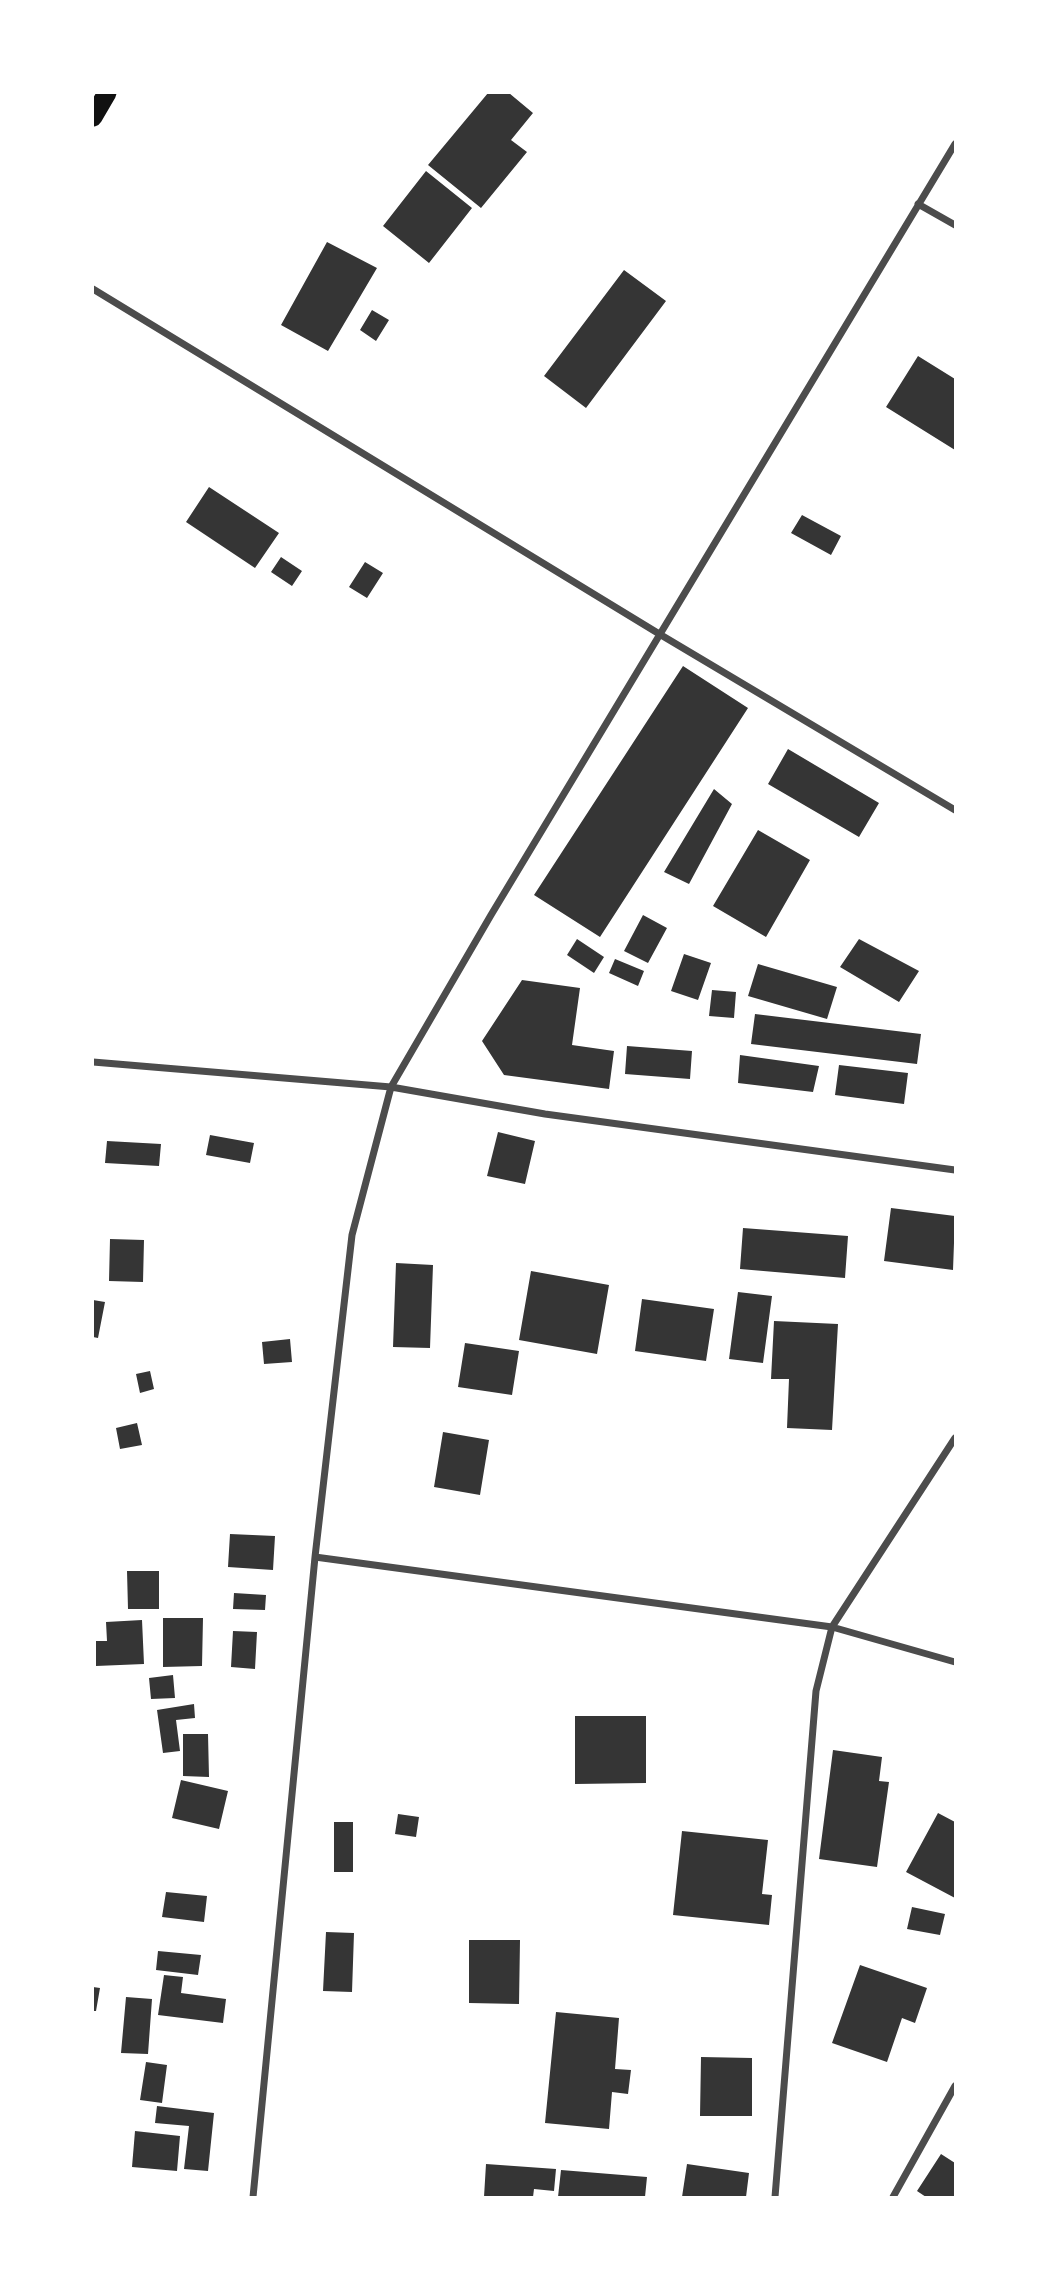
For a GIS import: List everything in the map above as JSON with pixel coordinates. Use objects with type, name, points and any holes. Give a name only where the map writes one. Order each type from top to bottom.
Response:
[{"type":"highway","points":[[93,117],[107,93]]},
{"type":"street","points":[[253,2197],[315,1557],[352,1236],[391,1087],[955,144]]},
{"type":"street","points":[[918,204],[955,225]]},
{"type":"street","points":[[93,289],[661,635],[955,810]]},
{"type":"street","points":[[93,1062],[391,1087],[545,1114],[955,1170]]},
{"type":"street","points":[[775,2197],[816,1691],[832,1627],[955,1438]]},
{"type":"street","points":[[315,1557],[832,1627],[955,1662]]},
{"type":"street","points":[[893,2197],[955,2087]]},
{"type":"building","points":[[488,93],[509,93],[533,113],[511,140],[527,152],[481,208],[428,165]]},
{"type":"building","points":[[426,171],[472,208],[429,263],[383,226]]},
{"type":"building","points":[[327,242],[377,268],[328,351],[281,325]]},
{"type":"building","points":[[624,270],[666,301],[586,408],[544,376]]},
{"type":"building","points":[[372,310],[389,320],[376,341],[360,330]]},
{"type":"building","points":[[918,356],[955,379],[955,450],[886,407]]},
{"type":"building","points":[[209,487],[279,533],[255,568],[186,522]]},
{"type":"building","points":[[802,515],[841,536],[831,555],[791,533]]},
{"type":"building","points":[[281,557],[302,571],[292,586],[271,572]]},
{"type":"building","points":[[365,562],[383,573],[367,598],[349,587]]},
{"type":"building","points":[[683,666],[748,708],[600,937],[534,895]]},
{"type":"building","points":[[788,749],[879,803],[859,837],[768,784]]},
{"type":"building","points":[[714,789],[732,804],[689,884],[664,872]]},
{"type":"building","points":[[758,830],[810,860],[766,937],[713,906]]},
{"type":"building","points":[[643,915],[667,928],[648,963],[624,951]]},
{"type":"building","points":[[577,939],[604,957],[594,973],[567,955]]},
{"type":"building","points":[[859,939],[919,971],[899,1002],[840,967]]},
{"type":"building","points":[[684,954],[711,963],[698,1000],[671,991]]},
{"type":"building","points":[[615,959],[644,971],[638,986],[609,973]]},
{"type":"building","points":[[758,964],[837,987],[827,1019],[748,996]]},
{"type":"building","points":[[522,980],[580,988],[572,1045],[614,1051],[609,1089],[504,1075],[482,1041]]},
{"type":"building","points":[[712,990],[736,992],[734,1018],[709,1016]]},
{"type":"building","points":[[755,1014],[921,1034],[917,1064],[751,1044]]},
{"type":"building","points":[[627,1046],[692,1051],[690,1079],[625,1074]]},
{"type":"building","points":[[740,1055],[819,1066],[813,1092],[738,1083]]},
{"type":"building","points":[[839,1065],[908,1073],[904,1104],[835,1095]]},
{"type":"building","points":[[498,1132],[535,1141],[525,1184],[487,1176]]},
{"type":"building","points":[[210,1135],[254,1143],[250,1163],[206,1155]]},
{"type":"building","points":[[107,1141],[161,1144],[159,1166],[105,1163]]},
{"type":"building","points":[[891,1208],[955,1216],[953,1270],[884,1261]]},
{"type":"building","points":[[743,1228],[848,1236],[845,1278],[740,1269]]},
{"type":"building","points":[[110,1239],[144,1240],[143,1282],[109,1281]]},
{"type":"building","points":[[396,1263],[433,1265],[430,1348],[393,1347]]},
{"type":"building","points":[[531,1271],[609,1285],[597,1354],[519,1340]]},
{"type":"building","points":[[738,1292],[772,1296],[763,1363],[729,1359]]},
{"type":"building","points":[[642,1299],[714,1309],[706,1361],[635,1351]]},
{"type":"building","points":[[93,1300],[105,1302],[98,1338],[93,1337]]},
{"type":"building","points":[[774,1321],[838,1324],[832,1430],[787,1428],[789,1379],[771,1379]]},
{"type":"building","points":[[290,1339],[292,1362],[264,1364],[262,1342]]},
{"type":"building","points":[[465,1343],[519,1351],[512,1395],[458,1387]]},
{"type":"building","points":[[150,1371],[154,1389],[140,1393],[136,1374]]},
{"type":"building","points":[[137,1423],[142,1445],[120,1449],[116,1428]]},
{"type":"building","points":[[443,1432],[489,1440],[480,1495],[434,1487]]},
{"type":"building","points":[[230,1534],[275,1536],[273,1570],[228,1567]]},
{"type":"building","points":[[127,1571],[159,1571],[159,1609],[128,1609]]},
{"type":"building","points":[[234,1593],[266,1595],[265,1610],[233,1609]]},
{"type":"building","points":[[163,1618],[203,1618],[202,1666],[163,1667]]},
{"type":"building","points":[[142,1620],[144,1664],[96,1666],[96,1641],[107,1641],[106,1622]]},
{"type":"building","points":[[233,1631],[257,1632],[255,1669],[231,1667]]},
{"type":"building","points":[[173,1675],[175,1698],[151,1699],[149,1678]]},
{"type":"building","points":[[194,1704],[195,1718],[176,1720],[180,1751],[163,1753],[157,1710]]},
{"type":"building","points":[[575,1716],[646,1716],[646,1783],[575,1784]]},
{"type":"building","points":[[183,1734],[208,1734],[209,1777],[183,1776]]},
{"type":"building","points":[[833,1750],[882,1757],[879,1781],[889,1782],[877,1867],[819,1859]]},
{"type":"building","points":[[181,1780],[228,1791],[219,1829],[172,1818]]},
{"type":"building","points":[[938,1813],[955,1822],[955,1898],[906,1872]]},
{"type":"building","points":[[398,1814],[419,1817],[416,1837],[395,1834]]},
{"type":"building","points":[[334,1822],[353,1822],[353,1872],[334,1872]]},
{"type":"building","points":[[682,1831],[768,1840],[762,1894],[772,1895],[769,1925],[673,1915]]},
{"type":"building","points":[[166,1892],[207,1896],[204,1922],[162,1917]]},
{"type":"building","points":[[912,1907],[945,1914],[940,1935],[907,1929]]},
{"type":"building","points":[[326,1932],[354,1933],[352,1992],[323,1991]]},
{"type":"building","points":[[469,1940],[520,1940],[519,2004],[469,2003]]},
{"type":"building","points":[[158,1951],[201,1955],[198,1975],[156,1970]]},
{"type":"building","points":[[860,1965],[927,1988],[915,2023],[902,2018],[887,2062],[832,2043]]},
{"type":"building","points":[[164,1975],[183,1977],[181,1993],[226,1999],[223,2023],[158,2015]]},
{"type":"building","points":[[93,1987],[100,1988],[96,2011],[93,2011]]},
{"type":"building","points":[[126,1997],[152,1999],[148,2054],[121,2053]]},
{"type":"building","points":[[556,2012],[619,2018],[615,2069],[631,2070],[628,2094],[612,2092],[609,2129],[545,2123]]},
{"type":"building","points":[[701,2057],[752,2058],[752,2116],[700,2116]]},
{"type":"building","points":[[146,2062],[167,2065],[162,2103],[140,2100]]},
{"type":"building","points":[[157,2106],[214,2113],[208,2171],[184,2169],[189,2126],[155,2123]]},
{"type":"building","points":[[135,2131],[180,2136],[177,2171],[132,2167]]},
{"type":"building","points":[[941,2154],[955,2163],[955,2197],[926,2197],[917,2191]]},
{"type":"building","points":[[486,2164],[556,2169],[554,2191],[534,2189],[533,2197],[484,2197]]},
{"type":"building","points":[[687,2164],[749,2173],[746,2197],[682,2197]]},
{"type":"building","points":[[561,2170],[647,2177],[645,2197],[558,2197]]}]
